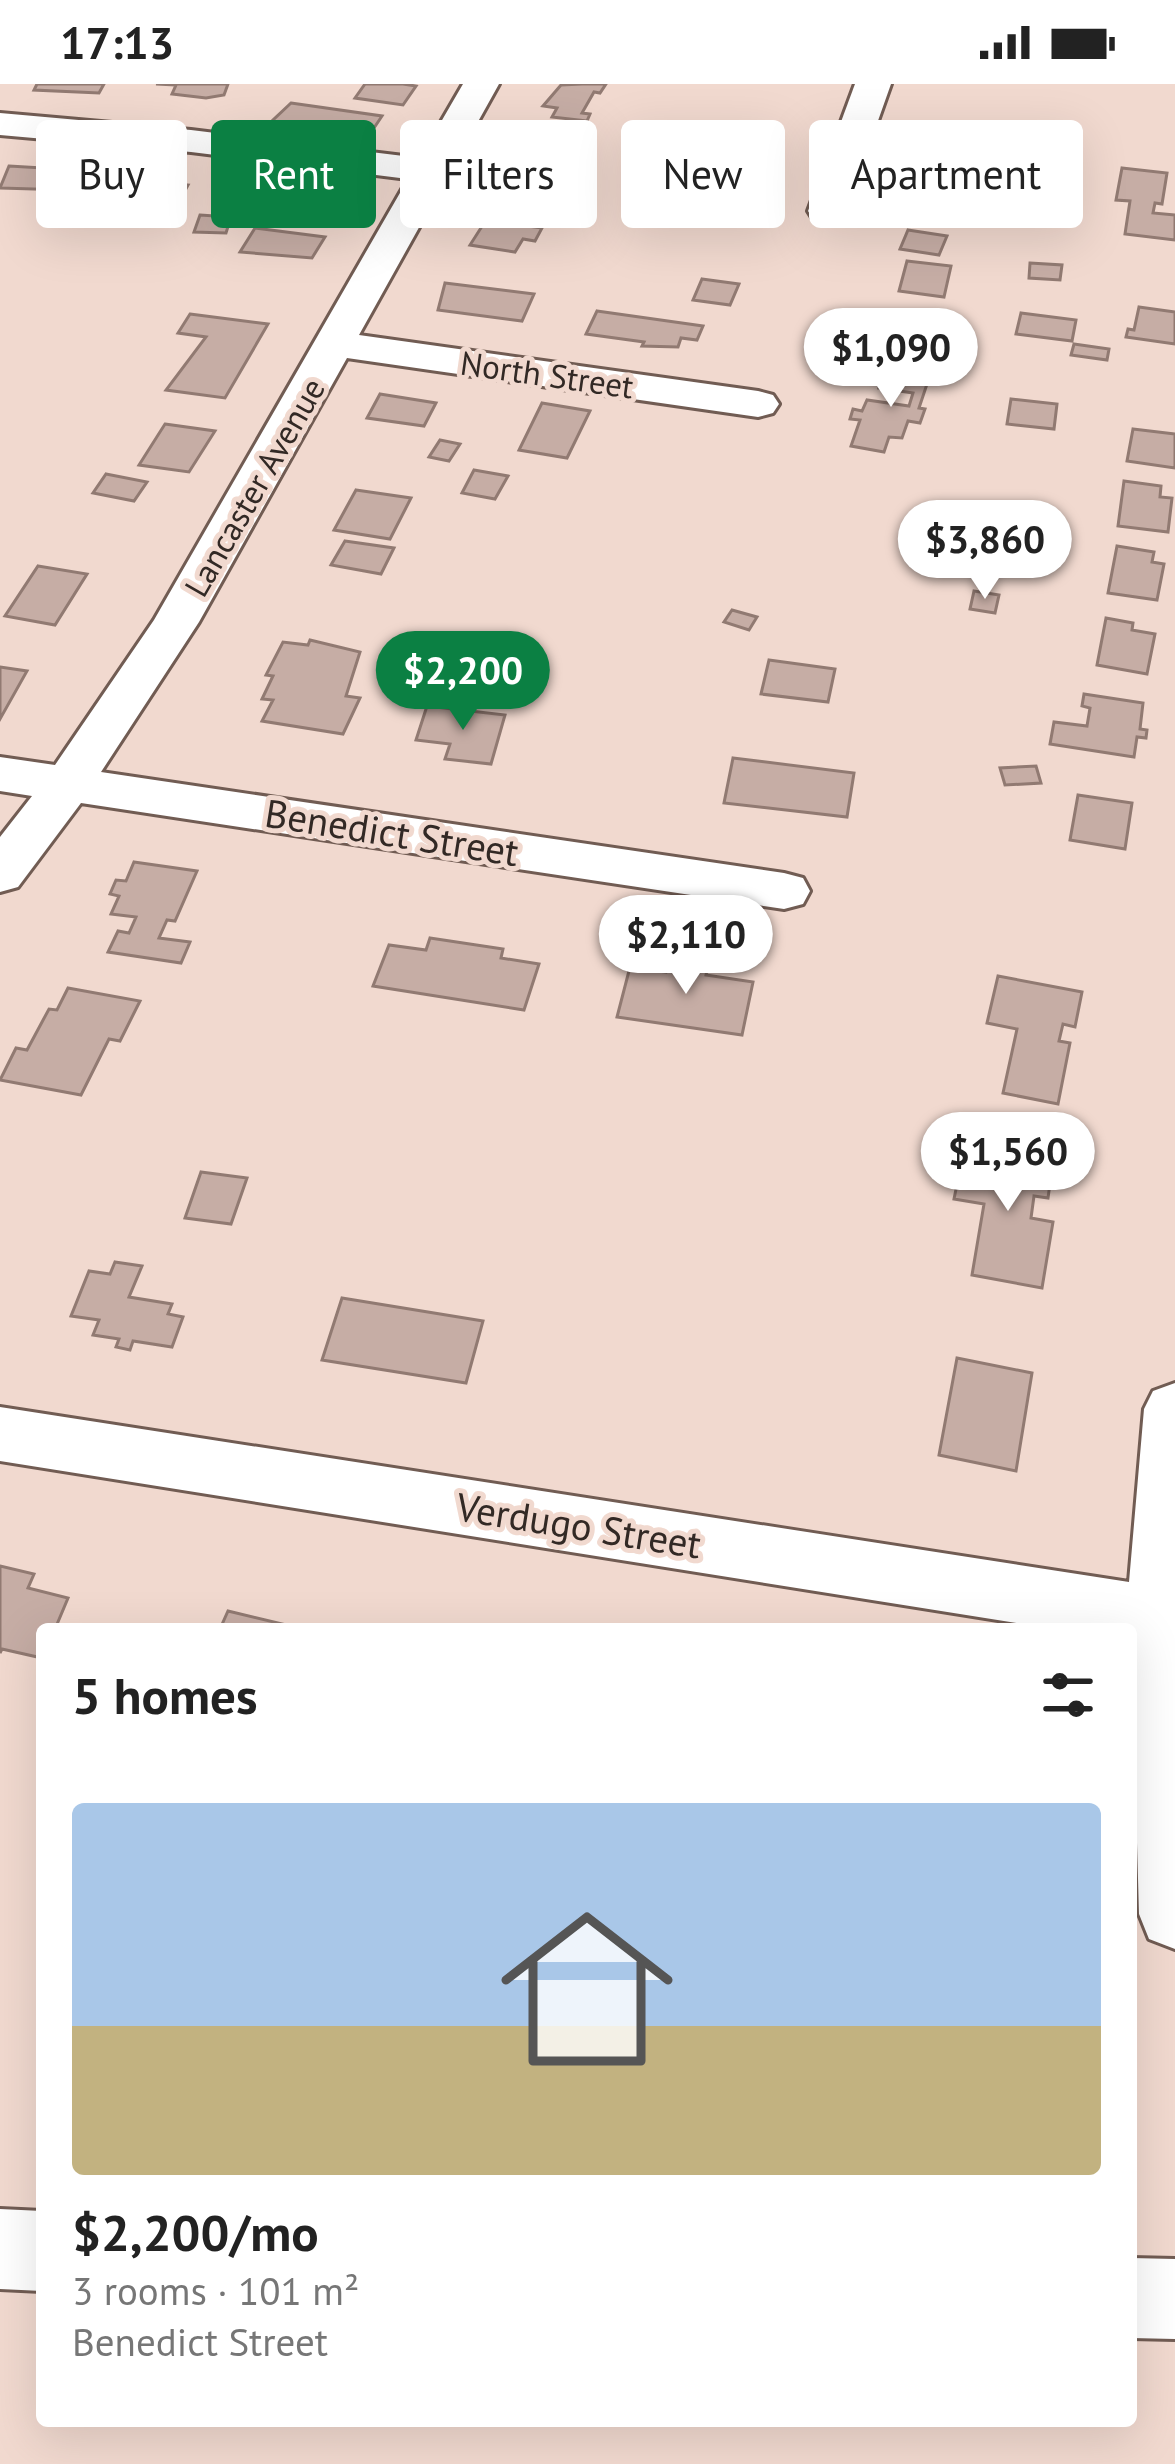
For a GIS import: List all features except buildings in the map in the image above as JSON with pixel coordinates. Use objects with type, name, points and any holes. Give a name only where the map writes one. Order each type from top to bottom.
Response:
[{"type":"street","name":"Lancaster Avenue","points":[[461,120],[482,84]]},
{"type":"street","points":[[860,120],[873,84]]},
{"type":"street","points":[[0,124],[400,167]]},
{"type":"street","name":"Lancaster Avenue","points":[[0,874],[68,784],[176,622],[400,228]]},
{"type":"street","name":"North Street","points":[[337,344],[758,404]]},
{"type":"street","name":"Benedict Street","points":[[0,774],[784,891]]},
{"type":"street","points":[[1175,1409],[1159,1616],[1175,1914]]},
{"type":"street","name":"Verdugo Street","points":[[0,1434],[1159,1616]]},
{"type":"street","points":[[0,2249],[36,2251]]},
{"type":"street","points":[[1137,2298],[1175,2300]]}]
